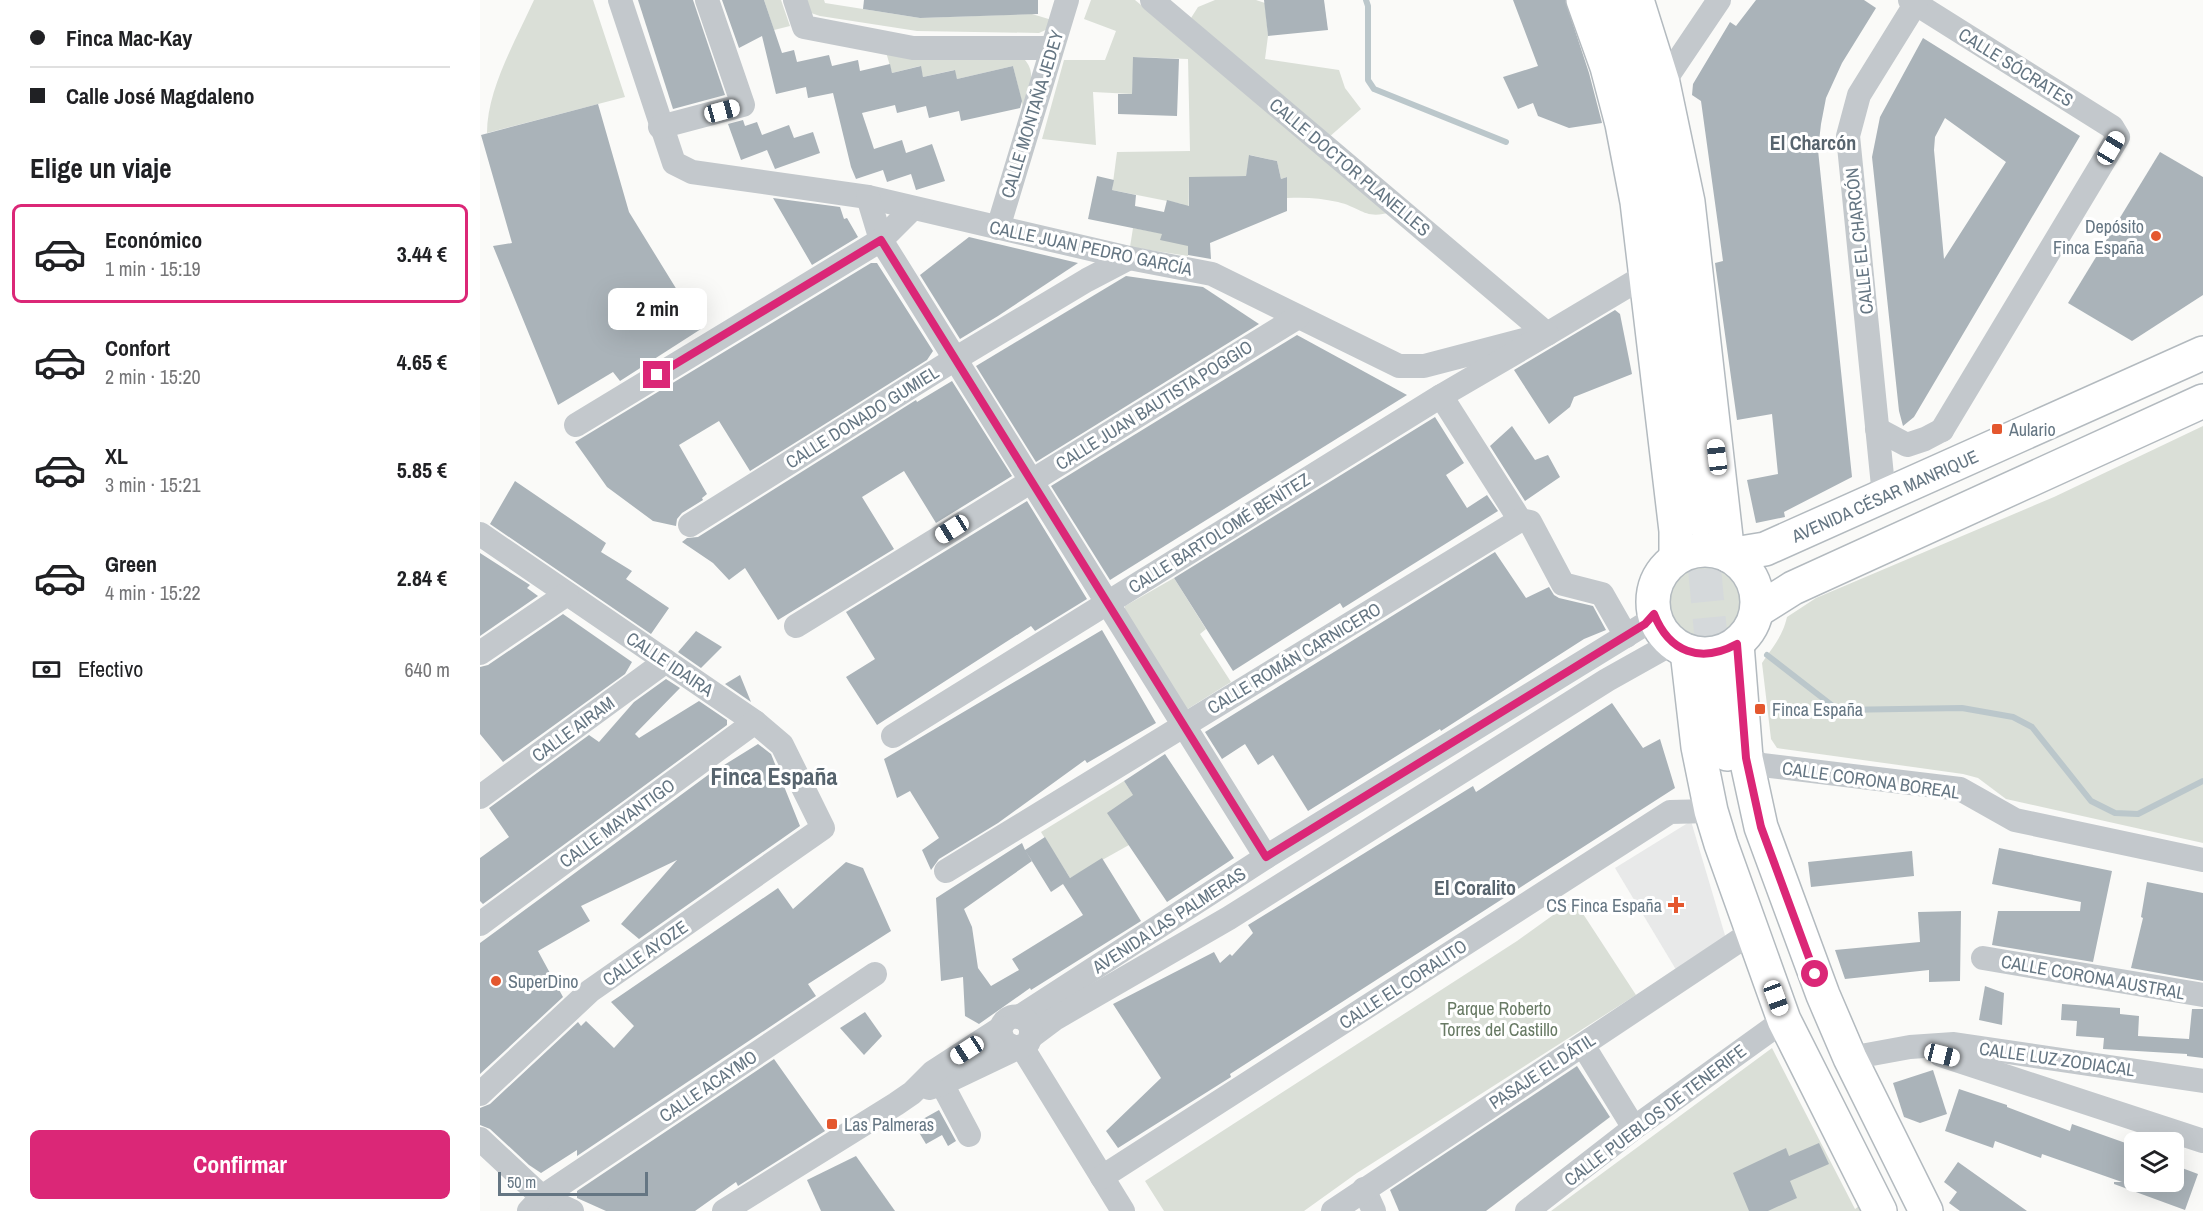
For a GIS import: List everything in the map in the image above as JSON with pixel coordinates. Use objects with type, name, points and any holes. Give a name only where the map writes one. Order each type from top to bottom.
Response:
[{"type":"main road","points":[[1583,0],[1607,67],[1622,124],[1638,202],[1676,531],[1676,558]]},
{"type":"main road","points":[[1610,0],[1628,51],[1650,133],[1659,182],[1669,249],[1700,520]]},
{"type":"main road","points":[[1637,0],[1663,83],[1688,202],[1728,555]]},
{"type":"main road","name":"AVENIDA CÉSAR MANRIQUE","points":[[1728,555],[1765,549],[2203,353]]},
{"type":"main road","points":[[2137,383],[2156,422]]},
{"type":"main road","points":[[1758,610],[1793,588],[2203,401]]},
{"type":"main road","points":[[1712,550],[1728,555],[1742,564],[1754,581],[1758,610],[1750,630],[1737,644],[1724,652],[1704,655],[1680,647],[1660,629],[1654,614],[1653,602],[1659,577],[1676,558],[1689,552],[1712,550]]},
{"type":"main road","points":[[1737,644],[1746,758],[1761,827],[1823,995],[1850,1058],[1903,1210]]},
{"type":"main road","points":[[1680,647],[1711,812],[1784,1020],[1903,1210]]},
{"type":"main road","points":[[1715,681],[1732,786],[1749,844],[1830,1056],[1903,1210]]},
{"type":"street","name":"CALLE JUAN PEDRO GARCÍA","points":[[620,0],[660,127],[674,163],[692,172],[868,197],[1129,258],[1212,274],[1399,366],[1424,366],[1547,334],[1646,275]]},
{"type":"street","points":[[660,127],[743,105],[707,0]]},
{"type":"street","points":[[795,0],[804,27],[913,48],[1051,48]]},
{"type":"street","name":"CALLE MONTAÑA JEDEY","points":[[998,228],[1067,0]]},
{"type":"street","name":"CALLE DOCTOR PLANELLES","points":[[1152,0],[1547,334]]},
{"type":"street","points":[[1663,83],[1719,0]]},
{"type":"street","name":"CALLE SÓCRATES","points":[[1913,2],[2112,127],[2118,137],[1942,430]]},
{"type":"street","name":"CALLE EL CHARCÓN","points":[[1884,496],[1848,136],[1859,95],[1913,2]]},
{"type":"street","points":[[868,197],[881,240],[1266,857]]},
{"type":"street","points":[[576,425],[881,240],[913,208]]},
{"type":"street","name":"CALLE DONADO GUMIEL","points":[[690,525],[955,359],[1087,280],[1129,258]]},
{"type":"street","name":"CALLE JUAN BAUTISTA POGGIO","points":[[796,626],[1298,317]]},
{"type":"street","name":"CALLE BARTOLOMÉ BENÍTEZ","points":[[893,736],[1441,396],[1547,334]]},
{"type":"street","points":[[1441,396],[1520,520],[1530,522],[1563,584],[1602,594],[1626,636]]},
{"type":"street","points":[[1877,429],[1907,445],[1942,430],[1947,451],[1955,465]]},
{"type":"street","name":"CALLE ROMÁN CARNICERO","points":[[946,871],[1520,520]]},
{"type":"street","name":"CALLE IDAIRA","points":[[480,534],[755,722],[782,744],[823,828]]},
{"type":"street","points":[[480,653],[567,594]]},
{"type":"street","name":"AVENIDA LAS PALMERAS","points":[[904,1098],[942,1084],[1018,1035],[1266,857],[1626,636],[1645,624],[1654,614]]},
{"type":"street","name":"AVENIDA LAS PALMERAS","points":[[724,1211],[904,1098],[933,1072],[1056,1018],[1229,918],[1607,680],[1680,647]]},
{"type":"street","name":"CALLE AIRAM","points":[[480,797],[666,661]]},
{"type":"street","name":"CALLE MAYANTIGO","points":[[480,924],[755,722]]},
{"type":"street","name":"CALLE CORONA BOREAL","points":[[1746,758],[1762,765],[1960,789],[2015,820],[2203,860]]},
{"type":"street","name":"CALLE EL CORALITO","points":[[1102,1177],[1670,812],[1711,812]]},
{"type":"street","name":"CALLE AYOZE","points":[[480,1094],[590,992],[823,828]]},
{"type":"street","name":"PASAJE EL DÁTIL","points":[[1333,1211],[1752,932]]},
{"type":"street","name":"CALLE CORONA AUSTRAL","points":[[1983,958],[2203,995]]},
{"type":"street","name":"CALLE ACAYMO","points":[[536,1204],[874,975]]},
{"type":"street","name":"CALLE PUEBLOS DE TENERIFE","points":[[1527,1211],[1634,1128],[1784,1020]]},
{"type":"street","points":[[1018,1035],[1123,1211]]},
{"type":"street","name":"CALLE LUZ ZODIACAL","points":[[1850,1058],[1910,1047],[1954,1044],[2203,1081]]},
{"type":"street","points":[[1583,1045],[1634,1128]]},
{"type":"street","points":[[1910,1047],[1958,1059],[2203,1139]]},
{"type":"street","points":[[942,1084],[969,1135]]},
{"type":"street","points":[[480,1139],[536,1204],[572,1211]]},
{"type":"street","points":[[1364,1189],[1374,1211]]},
{"type":"shaded area","name":"CS Finca España","points":[[1691,821],[1727,942],[1678,973],[1615,868]]},
{"type":"green space","points":[[534,0],[593,0],[625,97],[487,133],[488,116],[497,82]]},
{"type":"green space","points":[[764,0],[781,0],[790,26],[774,30]]},
{"type":"green space","points":[[807,0],[824,0],[825,3],[920,18],[1032,14],[1052,20],[1050,28],[1039,33],[917,31],[820,16],[811,13]]},
{"type":"green space","points":[[1091,0],[1135,0],[1391,212],[1375,215],[1332,201],[1287,198],[1287,177],[1281,179],[1277,161],[1250,155],[1246,176],[1189,178],[1188,256],[1130,247],[1133,228],[1176,236],[1182,204],[1112,190],[1117,152],[1190,151],[1188,59],[1134,57],[1132,94],[1093,92],[1096,145],[1042,139],[1064,60],[1105,60],[1116,31],[1084,19]]},
{"type":"green space","points":[[1215,0],[1256,0],[1265,3],[1268,36],[1265,59],[1339,70],[1345,88],[1361,109],[1328,138],[1191,18],[1198,7]]},
{"type":"green space","points":[[886,52],[1024,59],[1031,76],[1023,107],[1013,66],[957,79],[954,70],[923,77],[920,66],[892,73]]},
{"type":"green space","points":[[2203,426],[2203,843],[2006,799],[1978,778],[1963,774],[1777,748],[1771,739],[1762,663],[1780,636],[1787,617],[1816,598],[2054,497]]},
{"type":"green space","points":[[1698,561],[1714,561],[1729,568],[1740,579],[1747,594],[1744,618],[1735,631],[1714,643],[1698,643],[1683,636],[1672,625],[1665,610],[1665,594],[1672,579],[1683,568]]},
{"type":"green space","points":[[1174,578],[1206,629],[1200,634],[1231,682],[1186,710],[1125,611],[1125,606]]},
{"type":"green space","points":[[1124,781],[1155,828],[1070,878],[1041,832]]},
{"type":"green space","name":"Parque Roberto Torres del Castillo","points":[[1574,900],[1636,995],[1357,1173],[1304,1211],[1164,1211],[1145,1181],[1517,941]]},
{"type":"green space","points":[[1772,1048],[1855,1209],[1867,1200],[1871,1211],[1551,1211]]},
{"type":"building","points":[[638,0],[693,0],[725,95],[673,109]]},
{"type":"building","points":[[722,0],[764,0],[782,53],[794,50],[797,62],[829,55],[832,66],[858,60],[860,71],[890,64],[892,73],[921,66],[923,77],[955,70],[957,79],[1013,66],[1022,101],[1020,108],[961,121],[959,111],[929,118],[926,106],[897,113],[895,105],[862,113],[874,149],[902,140],[906,153],[932,144],[945,181],[916,190],[911,174],[887,182],[883,170],[856,179],[833,93],[808,98],[806,87],[776,94],[762,36],[739,48]]},
{"type":"building","points":[[864,0],[1038,0],[1038,14],[920,18],[863,9]]},
{"type":"building","points":[[1264,0],[1324,0],[1328,30],[1268,36]]},
{"type":"building","points":[[1513,0],[1565,0],[1589,73],[1602,123],[1569,128],[1538,116],[1533,103],[1518,109],[1503,77],[1538,66]]},
{"type":"building","points":[[1756,0],[1864,0],[1876,8],[1842,63],[1826,98],[1818,150],[1852,477],[1784,512],[1785,517],[1756,523],[1747,480],[1778,474],[1772,414],[1737,420],[1715,263],[1723,261],[1701,101],[1692,95],[1693,84],[1730,22],[1736,26]]},
{"type":"building","points":[[1923,38],[2080,136],[1914,417],[1903,426],[1899,411],[1872,157],[1880,117]],"holes":[[[1945,118],[2006,162],[1944,259],[1934,150],[1935,137]]]},
{"type":"building","points":[[1133,57],[1179,59],[1177,116],[1118,114],[1118,94],[1132,94]]},
{"type":"building","points":[[598,104],[629,212],[701,329],[620,381],[613,372],[558,405],[493,246],[512,243],[481,135]]},
{"type":"building","points":[[743,120],[745,126],[757,122],[762,135],[789,125],[794,138],[813,132],[820,153],[775,169],[767,150],[741,160],[728,124]]},
{"type":"building","name":"Depósito Finca España","points":[[2160,152],[2203,177],[2203,295],[2132,341],[2068,303]]},
{"type":"building","points":[[1249,155],[1277,161],[1281,179],[1287,177],[1287,211],[1210,243],[1211,259],[1188,255],[1188,246],[1160,240],[1162,234],[1088,219],[1097,176],[1114,180],[1112,190],[1136,195],[1135,206],[1164,212],[1167,200],[1189,206],[1189,177],[1246,176]]},
{"type":"building","points":[[773,198],[840,207],[844,219],[847,218],[858,237],[812,265]]},
{"type":"building","points":[[969,237],[1078,263],[960,339],[920,275]]},
{"type":"building","points":[[871,263],[877,263],[933,351],[927,360],[750,471],[719,421],[679,445],[707,494],[702,498],[703,500],[682,513],[677,519],[676,526],[653,521],[607,487],[575,442]]},
{"type":"building","points":[[1126,276],[1203,287],[1259,324],[1036,462],[976,366]]},
{"type":"building","points":[[1615,310],[1620,314],[1632,374],[1574,397],[1570,407],[1549,424],[1514,370]]},
{"type":"building","points":[[1297,335],[1407,395],[1110,580],[1051,486]]},
{"type":"building","points":[[952,381],[1012,476],[936,523],[904,471],[862,497],[894,549],[778,620],[745,568],[729,580],[713,563],[682,542],[687,538],[698,537],[916,400],[917,402]]},
{"type":"building","points":[[1435,417],[1464,463],[1446,475],[1467,508],[1487,495],[1498,511],[1343,608],[1340,603],[1233,671],[1174,578]]},
{"type":"building","points":[[1512,426],[1535,460],[1548,455],[1560,477],[1525,501],[1490,446]]},
{"type":"building","points":[[515,481],[606,543],[601,552],[632,571],[626,579],[669,608],[651,634],[490,524]]},
{"type":"building","points":[[1027,501],[1087,599],[1035,631],[1031,626],[877,725],[846,677],[875,659],[846,612]]},
{"type":"building","points":[[1495,552],[1526,598],[1549,587],[1559,598],[1593,606],[1606,630],[1584,639],[1441,731],[1440,729],[1308,811],[1273,755],[1258,765],[1245,744],[1222,759],[1205,732]]},
{"type":"building","points":[[480,553],[530,585],[527,588],[538,596],[480,636]]},
{"type":"building","points":[[563,614],[632,662],[625,674],[503,762],[480,734],[480,667],[488,665]]},
{"type":"building","points":[[1102,630],[1156,723],[1087,763],[1085,760],[998,823],[939,859],[931,870],[922,850],[939,838],[910,791],[897,798],[884,759]]},
{"type":"building","points":[[696,631],[722,647],[701,668],[678,652]]},
{"type":"building","points":[[740,675],[751,702],[725,684]]},
{"type":"building","points":[[666,679],[680,688],[635,734],[639,738],[699,701],[727,720],[727,725],[483,904],[480,901],[480,858],[509,837],[489,808],[589,735],[599,742],[634,702]]},
{"type":"building","points":[[1612,703],[1643,748],[1660,739],[1675,788],[1118,1148],[1106,1131],[1161,1078],[1113,1004],[1214,952],[1220,963],[1230,954],[1232,956],[1253,933],[1248,925],[1473,786],[1476,792]]},
{"type":"building","points":[[758,744],[771,754],[800,826],[639,939],[621,924],[677,860],[581,906],[590,921],[538,951],[563,997],[480,1074],[480,943],[708,775]]},
{"type":"building","points":[[1165,754],[1234,858],[1167,902],[1107,813],[1133,795],[1124,781]]},
{"type":"building","points":[[1045,837],[1070,878],[1102,858],[1141,921],[1031,990],[1030,988],[979,1024],[965,1016],[963,977],[941,981],[936,898],[1022,843],[1025,850]],"holes":[[[1032,861],[1051,892],[1063,884],[1083,915],[1012,959],[1019,970],[991,986],[978,968],[972,927],[964,909]]]},
{"type":"building","points":[[1999,848],[2112,871],[2093,962],[1992,945],[1998,911],[2080,911],[2081,902],[1992,884]]},
{"type":"building","points":[[1912,851],[1914,876],[1811,887],[1808,862]]},
{"type":"building","points":[[846,862],[863,868],[891,931],[808,984],[816,996],[577,1156],[577,1150],[541,1173],[490,1129],[480,1125],[480,1108],[490,1104],[578,1022],[581,1026],[586,1021],[614,1048],[634,1026],[611,1002],[778,888],[793,909]]},
{"type":"building","points":[[2147,882],[2203,893],[2203,981],[2131,968],[2143,918],[2141,917]]},
{"type":"building","points":[[1961,911],[1960,981],[1929,982],[1929,970],[1845,979],[1835,950],[1920,942],[1918,912]]},
{"type":"building","points":[[1985,986],[2004,993],[2002,1025],[1979,1020]]},
{"type":"building","points":[[2062,1004],[2120,1008],[2120,1014],[2139,1016],[2138,1036],[2189,1039],[2192,1009],[2203,1009],[2203,1058],[2187,1056],[2187,1054],[2103,1049],[2104,1038],[2076,1036],[2077,1021],[2061,1020]]},
{"type":"building","points":[[865,1012],[882,1036],[864,1055],[840,1028]]},
{"type":"building","points":[[774,1059],[825,1131],[738,1186],[736,1182],[695,1211],[606,1211],[577,1198],[577,1191]]},
{"type":"building","points":[[1577,1066],[1610,1117],[1486,1211],[1399,1211],[1390,1190]]},
{"type":"building","points":[[1933,1070],[1947,1114],[1920,1123],[1904,1117],[1893,1083]]},
{"type":"building","points":[[1959,1089],[2007,1105],[2007,1107],[2070,1131],[2072,1124],[2124,1142],[2124,1188],[2114,1184],[2114,1182],[2122,1182],[2042,1154],[2041,1158],[1995,1141],[1993,1148],[1945,1131]]},
{"type":"building","points":[[939,1110],[956,1141],[948,1146],[942,1135],[926,1144],[914,1124]]},
{"type":"building","points":[[1819,1143],[1829,1164],[1790,1181],[1797,1198],[1768,1211],[1749,1211],[1733,1173],[1786,1148],[1789,1156]]},
{"type":"building","points":[[856,1156],[895,1211],[821,1211],[807,1180]]},
{"type":"building","points":[[1958,1162],[2027,1211],[1960,1211],[1949,1203],[1957,1192],[1944,1182]]},
{"type":"building","points":[[2184,1169],[2198,1174],[2185,1210],[2136,1192],[2184,1192]]},
{"type":"waterway","points":[[1366,0],[1368,6],[1368,80],[1374,89],[1506,142]]},
{"type":"waterway","points":[[1767,655],[1838,710],[1962,708],[2013,717],[2032,727],[2091,801],[2115,813],[2138,814],[2203,781]]},
{"type":"tunnel","points":[[1700,520],[1715,681]]},
{"type":"place","name":"Depósito Finca España","points":[[2156,236]]},
{"type":"place","name":"Aulario","points":[[1997,429]]},
{"type":"place","name":"Finca España","points":[[1760,709]]},
{"type":"place","name":"CS Finca España","points":[[1676,905]]},
{"type":"place","name":"SuperDino","points":[[496,981]]},
{"type":"place","name":"Las Palmeras","points":[[832,1124]]},
{"type":"district","name":"El Charcón","points":[[1813,142]]},
{"type":"district","name":"Finca España","points":[[774,776]]},
{"type":"district","name":"El Coralito","points":[[1475,887]]},
{"type":"route","points":[[657,375],[881,240],[1266,857],[1645,624],[1654,614],[1660,629],[1673,643],[1687,651],[1704,655],[1724,652],[1737,644],[1746,758],[1761,827],[1815,974]]}]
